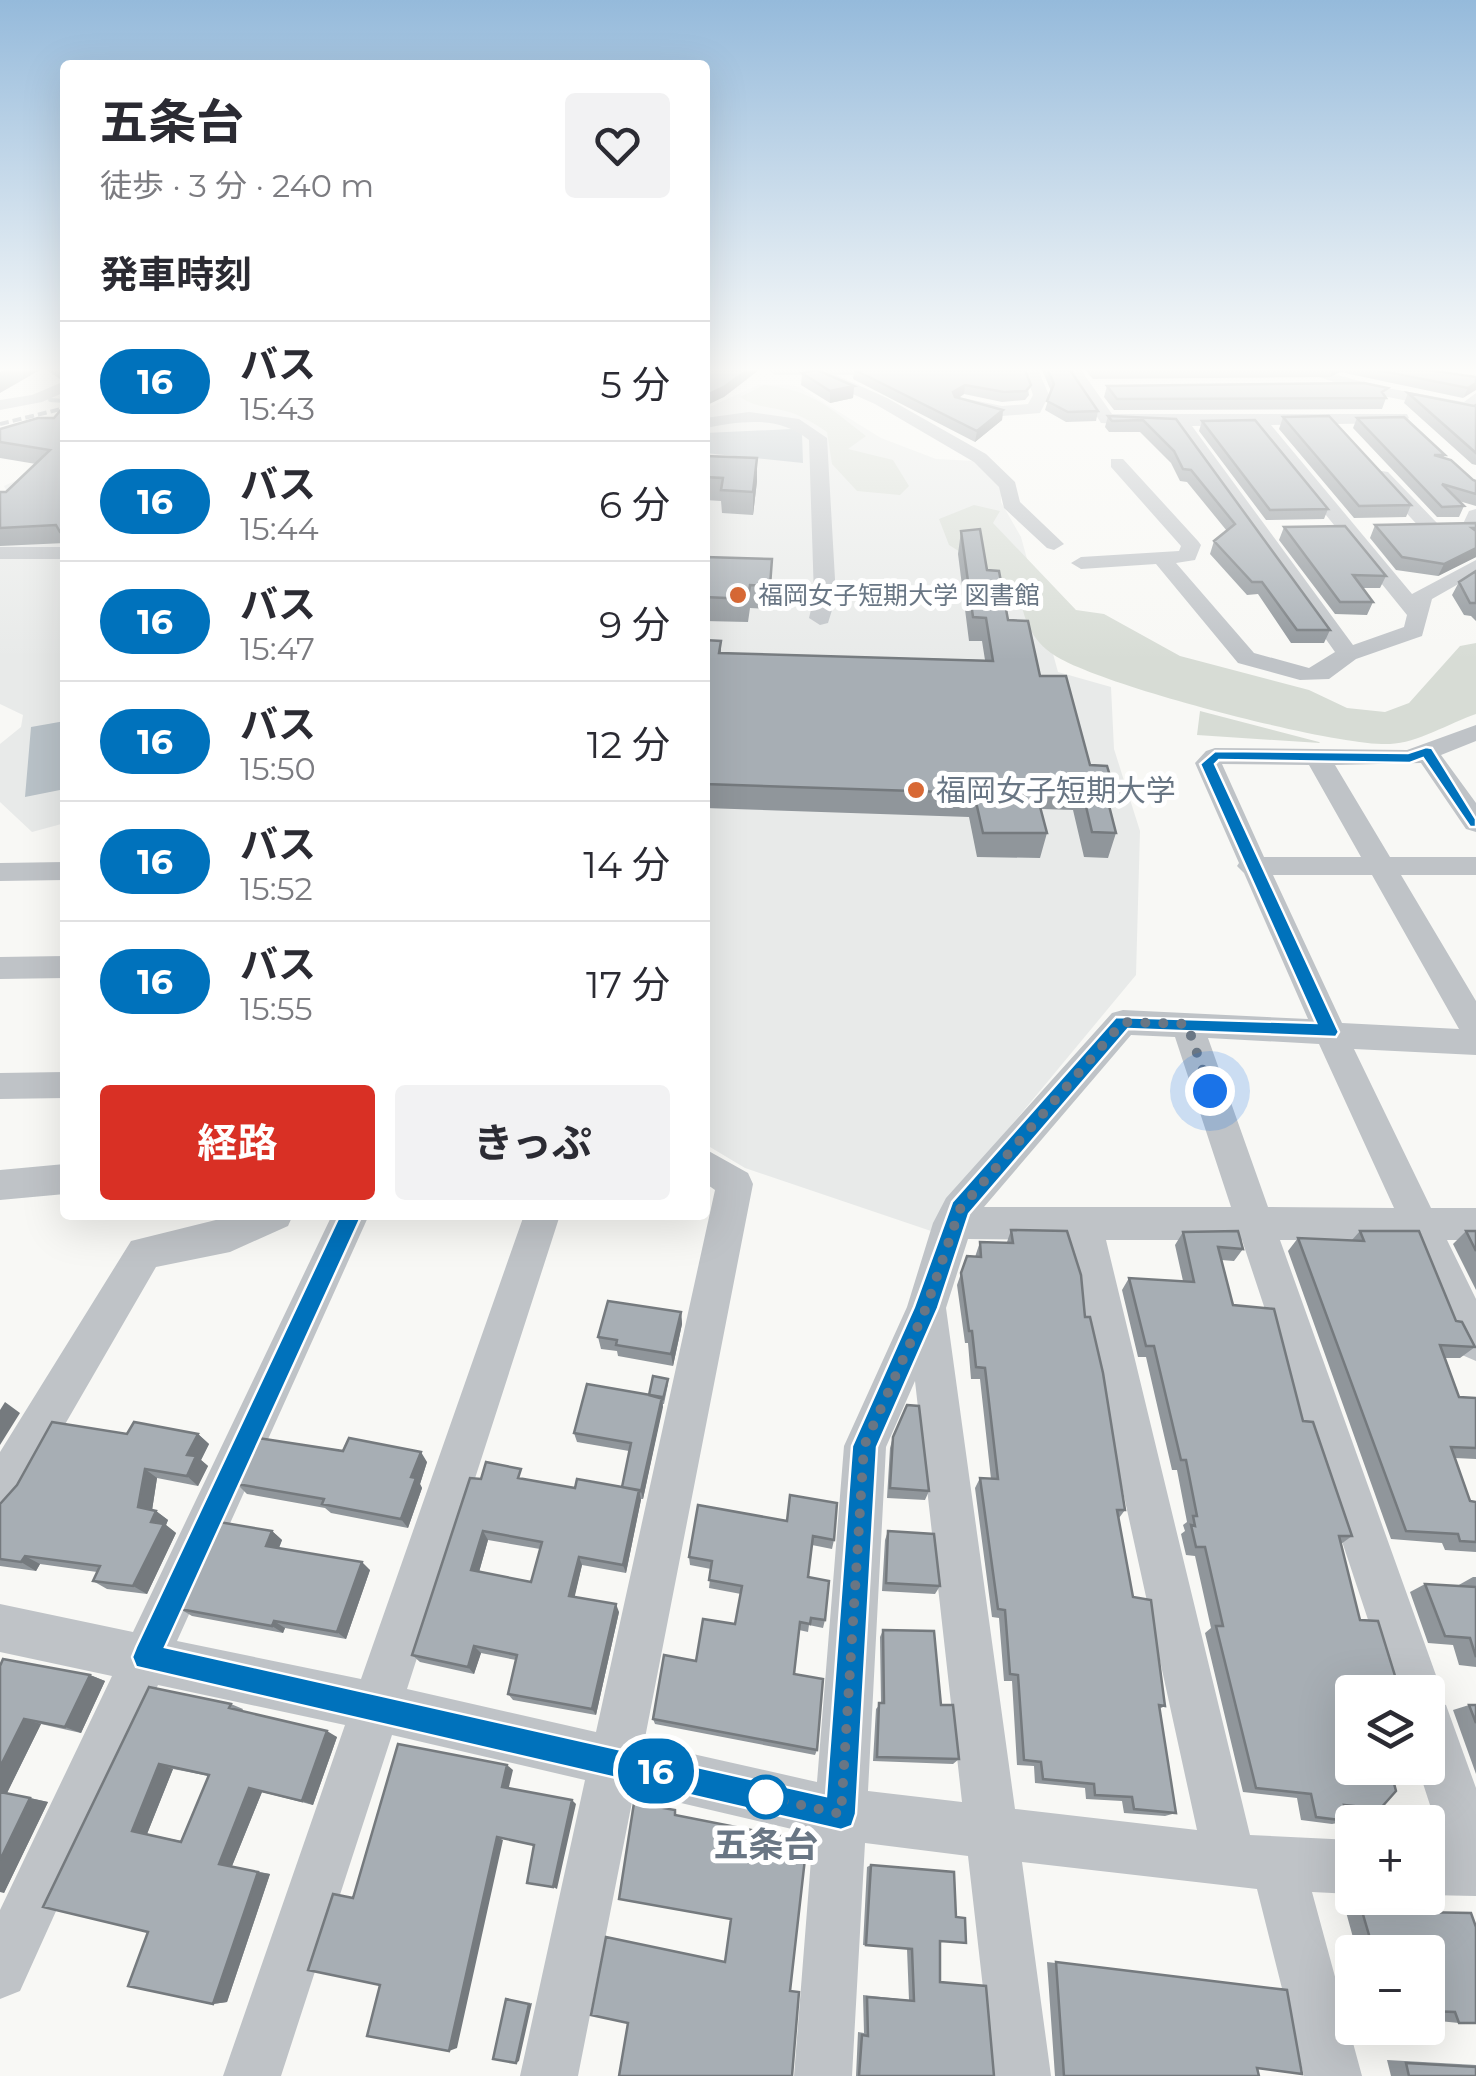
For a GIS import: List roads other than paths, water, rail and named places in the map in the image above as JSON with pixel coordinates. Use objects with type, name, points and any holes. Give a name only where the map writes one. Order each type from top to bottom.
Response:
[{"type":"street","points":[[819,467],[825,598],[820,618]]},
{"type":"street","points":[[989,467],[1008,486],[1011,504],[1054,544]]},
{"type":"street","points":[[1081,563],[1188,556],[1191,545],[1121,467]]},
{"type":"street","points":[[1217,467],[1270,530],[1348,654]]},
{"type":"street","points":[[1296,467],[1420,616]]},
{"type":"street","points":[[1373,467],[1430,527]]},
{"type":"street","points":[[1312,529],[1475,523]]},
{"type":"street","points":[[0,553],[60,554]]},
{"type":"street","points":[[1161,558],[1246,658],[1308,675],[1321,674],[1348,654],[1414,631],[1422,596],[1476,566]]},
{"type":"street","points":[[1476,732],[1410,758],[1215,756],[1208,764],[1251,866],[1476,1342]]},
{"type":"street","points":[[1426,752],[1476,823]]},
{"type":"street","points":[[1318,758],[1476,1029]]},
{"type":"street","points":[[1251,866],[1476,866]]},
{"type":"street","points":[[0,872],[60,872]]},
{"type":"street","points":[[0,968],[60,967]]},
{"type":"street","points":[[823,2076],[864,1446],[926,1308],[952,1223],[960,1209],[1123,1022],[1476,1042]]},
{"type":"street","points":[[1187,1024],[1411,1675]]},
{"type":"street","points":[[0,1086],[60,1085]]},
{"type":"street","points":[[549,2076],[735,1184],[710,1167]]},
{"type":"street","points":[[0,1185],[60,1179]]},
{"type":"street","points":[[0,1494],[144,1253],[230,1236],[264,1220]]},
{"type":"street","points":[[0,1971],[349,1220]]},
{"type":"street","points":[[252,2076],[540,1220]]},
{"type":"street","points":[[952,1223],[1476,1224]]},
{"type":"street","points":[[1084,1226],[1254,1864],[1333,2076]]},
{"type":"street","points":[[926,1308],[1022,2076]]},
{"type":"street","points":[[0,1628],[376,1707],[841,1814],[993,1836],[1254,1864],[1335,1866]]},
{"type":"street","points":[[1445,1774],[1476,1866],[1445,1867]]},
{"type":"place","name":"福岡女子短期大学 図書館","points":[[738,595]]},
{"type":"place","name":"福岡女子短期大学","points":[[916,790]]},
{"type":"place","name":"五条台","points":[[766,1797]]}]
